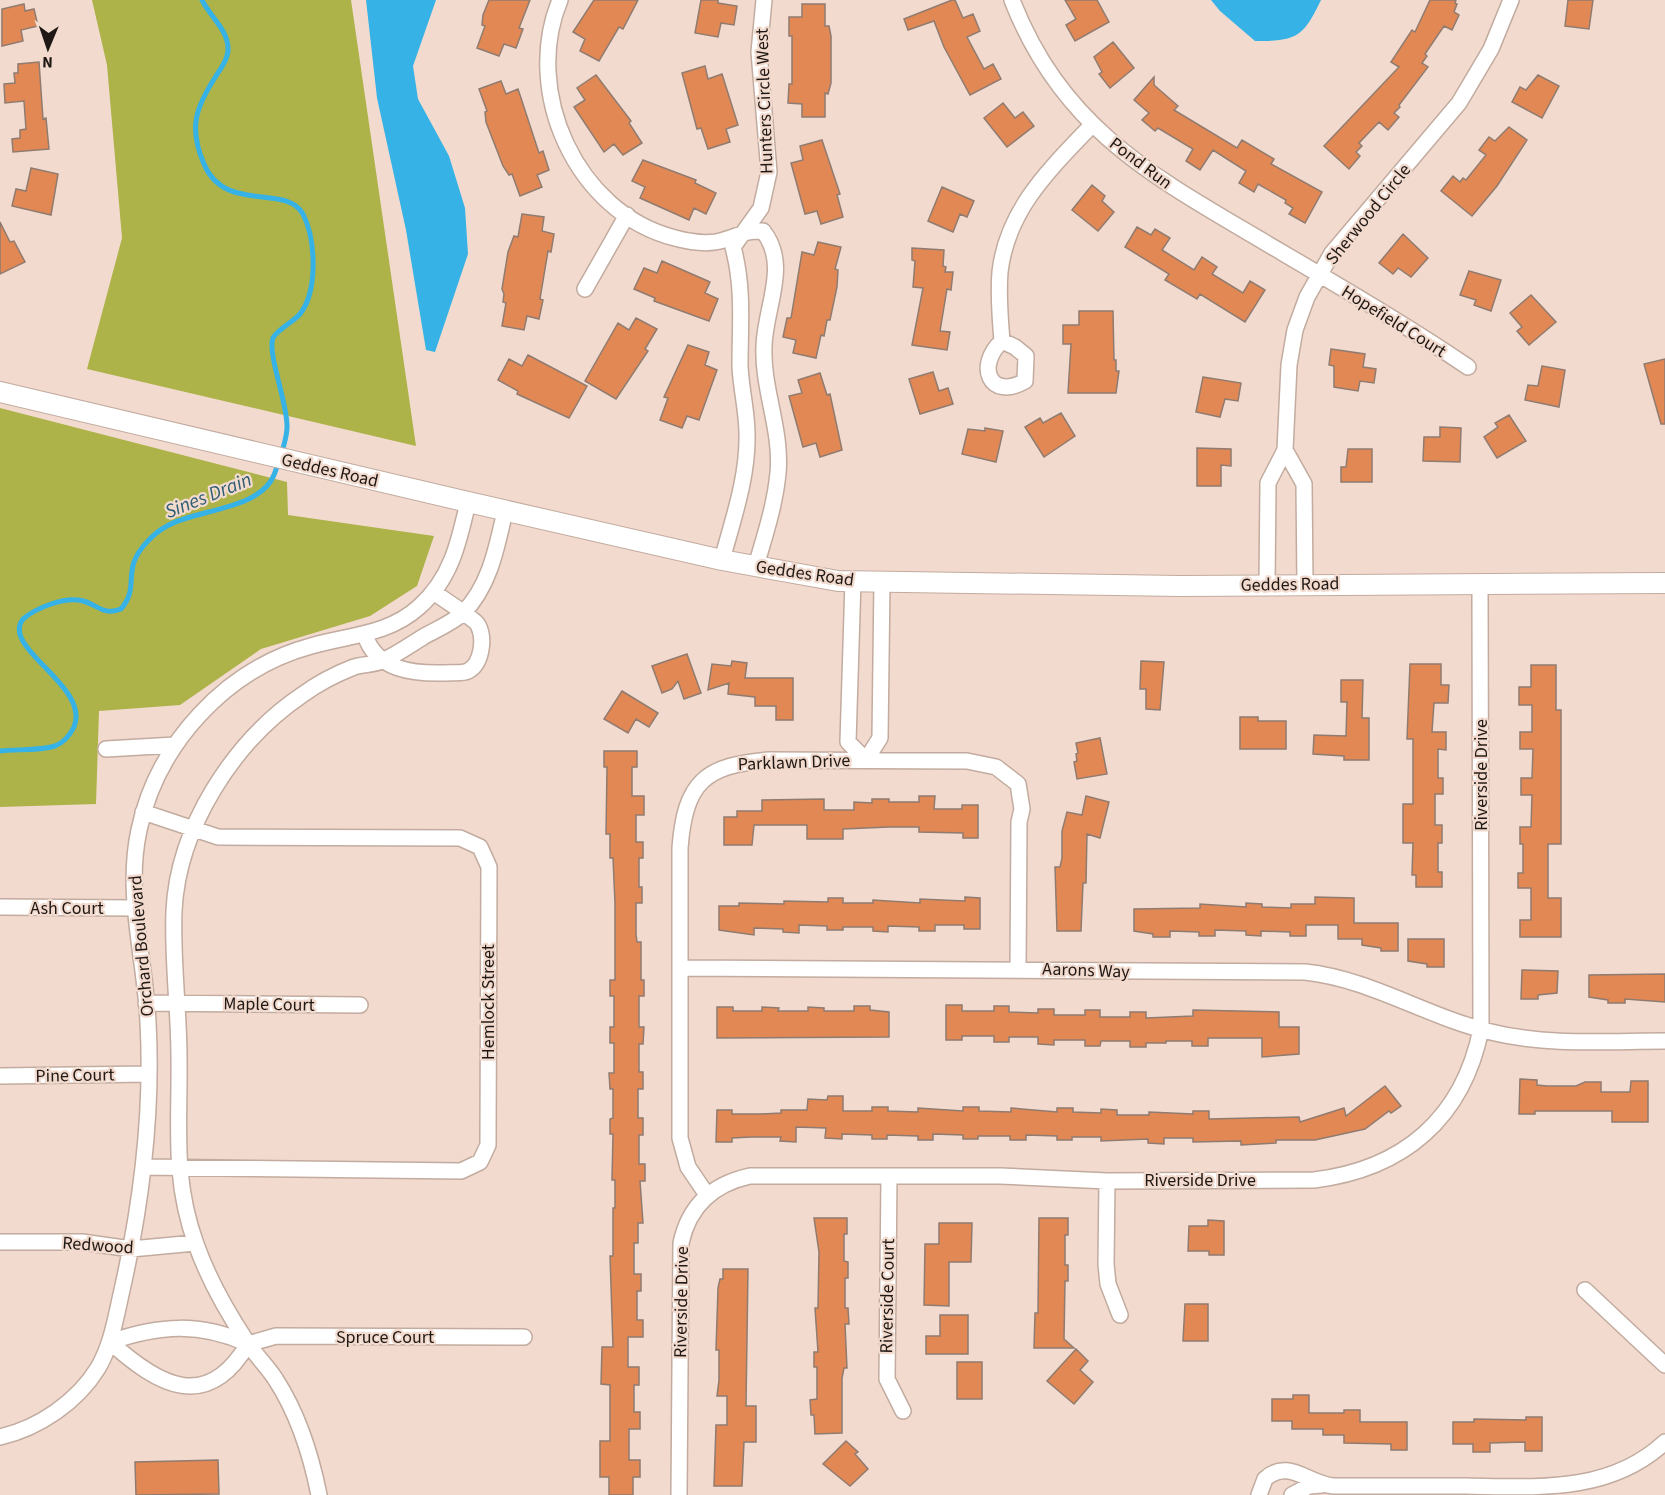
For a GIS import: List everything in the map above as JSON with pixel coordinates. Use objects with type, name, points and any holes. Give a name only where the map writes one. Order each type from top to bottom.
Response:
[{"type":"main road","name":"Geddes Road","points":[[0,392],[722,560],[838,581],[1267,585],[1480,582],[1665,583]]},
{"type":"street","points":[[560,0],[547,49],[547,83],[551,105],[563,136],[578,164],[599,191],[627,215],[660,233],[693,242],[721,242],[743,231],[763,231],[770,240],[777,260],[764,344],[764,367],[776,428],[778,470],[770,522],[756,566]]},
{"type":"street","name":"Hunters Circle West","points":[[743,231],[761,208],[769,172],[759,63],[764,0]]},
{"type":"street","name":"Pond Run","points":[[1012,0],[1034,46],[1052,75],[1092,125],[1150,174],[1320,275]]},
{"type":"street","name":"Sherwood Circle","points":[[1267,585],[1268,483],[1285,450],[1286,387],[1295,330],[1307,297],[1332,253],[1459,103],[1491,49],[1510,0]]},
{"type":"street","points":[[1002,341],[1000,270],[1016,217],[1043,176],[1092,125]]},
{"type":"street","points":[[585,289],[627,215]]},
{"type":"street","points":[[722,560],[745,473],[747,452],[746,411],[740,369],[741,282],[733,247],[743,231]]},
{"type":"street","name":"Hopefield Court","points":[[1320,275],[1426,338],[1468,367]]},
{"type":"street","points":[[1285,450],[1304,484],[1305,583]]},
{"type":"street","name":"Orchard Boulevard","points":[[0,1437],[32,1427],[69,1401],[91,1378],[110,1342],[131,1249],[144,1167],[149,1074],[146,1003],[134,908],[134,860],[143,812],[156,779],[175,745],[213,700],[252,672],[308,646],[365,635],[401,620],[434,592],[447,573],[457,548],[468,502]]},
{"type":"street","name":"Orchard Boulevard","points":[[319,1495],[309,1456],[295,1417],[276,1380],[248,1344],[215,1286],[195,1243],[186,1213],[178,1168],[178,1003],[173,939],[174,906],[180,874],[194,829],[207,800],[226,769],[272,718],[328,679],[355,666],[382,661],[462,614],[478,594],[490,569],[505,511]]},
{"type":"street","points":[[853,581],[848,742],[866,760],[880,738],[882,581]]},
{"type":"street","name":"Riverside Drive","points":[[679,1495],[681,1244],[688,1220],[707,1195],[727,1183],[750,1176],[1000,1176],[1107,1181],[1314,1180],[1343,1176],[1371,1168],[1413,1145],[1446,1111],[1470,1070],[1481,1029],[1480,582]]},
{"type":"street","points":[[365,635],[369,648],[382,661],[412,672],[466,672],[474,666],[479,656],[481,640],[478,625],[434,592]]},
{"type":"street","points":[[105,748],[175,745]]},
{"type":"street","name":"Parklawn Drive","points":[[707,1195],[688,1167],[680,1138],[680,968],[682,823],[691,796],[710,773],[736,762],[747,761],[967,761],[996,767],[1018,784],[1022,809],[1019,822],[1018,969]]},
{"type":"street","name":"Hemlock Street","points":[[143,812],[218,837],[460,838],[480,847],[489,867],[488,1145],[480,1162],[461,1171],[144,1167]]},
{"type":"street","name":"Ash Court","points":[[0,907],[134,908]]},
{"type":"street","name":"Aarons Way","points":[[680,968],[1018,969],[1325,974],[1360,983],[1481,1029],[1556,1041],[1665,1041]]},
{"type":"street","name":"Maple Court","points":[[146,1003],[360,1005]]},
{"type":"street","name":"Pine Court","points":[[0,1076],[149,1074]]},
{"type":"street","name":"Riverside Court","points":[[888,1176],[887,1379],[903,1411]]},
{"type":"street","points":[[1107,1181],[1106,1264],[1108,1284],[1120,1315]]},
{"type":"street","name":"Redwood","points":[[0,1242],[82,1242],[131,1249],[195,1243]]},
{"type":"street","points":[[1585,1290],[1665,1365]]},
{"type":"street","name":"Orchard Boulevard","points":[[110,1342],[154,1330],[195,1329],[220,1331],[248,1344]]},
{"type":"street","name":"Spruce Court","points":[[248,1344],[276,1336],[524,1337]]},
{"type":"street","points":[[110,1342],[138,1367],[186,1386],[205,1385],[220,1379],[238,1361],[248,1344]]},
{"type":"street","points":[[1292,1495],[1309,1486],[1322,1485],[1567,1486],[1617,1473],[1647,1456],[1665,1442]]},
{"type":"street","points":[[1259,1495],[1264,1479],[1282,1469],[1292,1470],[1322,1485]]},
{"type":"green space","points":[[92,0],[351,0],[416,446],[87,369],[122,238],[107,65]]},
{"type":"green space","points":[[0,408],[287,482],[288,515],[434,536],[417,586],[370,616],[261,649],[180,705],[99,711],[96,804],[0,807]]},
{"type":"water","points":[[366,0],[436,0],[413,66],[418,99],[449,156],[465,208],[468,254],[435,352],[426,350],[406,230],[377,98]]},
{"type":"water","points":[[1211,0],[1321,0],[1309,22],[1297,35],[1280,40],[1255,41],[1220,11]]},
{"type":"building","points":[[489,0],[530,0],[519,28],[523,29],[516,48],[504,44],[499,56],[477,48],[485,26],[482,25],[483,15]]},
{"type":"building","points":[[594,0],[638,0],[623,29],[619,27],[599,61],[580,51],[585,39],[573,32]]},
{"type":"building","points":[[701,0],[718,0],[718,3],[737,6],[734,25],[721,23],[718,37],[695,33]]},
{"type":"building","points":[[955,0],[963,18],[973,14],[980,31],[967,37],[984,69],[993,64],[1001,79],[970,95],[944,47],[934,21],[908,30],[904,19]]},
{"type":"building","points":[[1065,0],[1097,0],[1109,22],[1075,41],[1066,25],[1076,19]]},
{"type":"building","points":[[1430,0],[1456,0],[1454,12],[1459,15],[1452,30],[1444,26],[1425,54],[1427,56],[1422,63],[1428,67],[1394,113],[1399,117],[1388,130],[1379,122],[1359,143],[1362,146],[1356,152],[1360,156],[1349,169],[1324,146],[1399,67],[1391,62],[1412,30],[1415,32]]},
{"type":"building","points":[[1568,0],[1593,0],[1589,29],[1565,26]]},
{"type":"building","points":[[24,4],[25,11],[34,9],[38,26],[21,30],[23,41],[2,46],[2,9]]},
{"type":"building","points":[[802,4],[825,4],[825,26],[829,26],[831,36],[831,83],[828,94],[825,93],[825,117],[802,117],[802,104],[788,103],[789,84],[792,84],[792,36],[789,36],[789,17],[802,17]]},
{"type":"building","points":[[1113,42],[1134,68],[1110,88],[1099,74],[1102,72],[1094,57]]},
{"type":"building","points":[[39,62],[43,119],[46,118],[49,149],[13,152],[12,139],[20,138],[20,130],[26,129],[24,101],[5,103],[4,84],[15,83],[14,73],[18,73],[18,64]]},
{"type":"building","points":[[705,66],[708,79],[722,74],[738,125],[726,129],[730,142],[708,149],[701,128],[697,129],[682,73]]},
{"type":"building","points":[[596,75],[631,121],[629,123],[642,143],[623,155],[614,144],[604,152],[574,107],[585,100],[577,88]]},
{"type":"building","points":[[1538,75],[1559,86],[1542,118],[1512,102],[1520,87],[1526,90]]},
{"type":"building","points":[[1154,77],[1154,85],[1178,106],[1174,110],[1237,148],[1242,140],[1274,159],[1271,164],[1322,192],[1305,223],[1289,214],[1293,208],[1285,203],[1286,200],[1258,184],[1254,192],[1239,183],[1246,171],[1213,150],[1200,170],[1186,161],[1193,149],[1158,128],[1155,131],[1142,120],[1149,113],[1134,100]]},
{"type":"building","points":[[501,81],[506,94],[518,89],[539,153],[543,151],[549,170],[537,175],[542,187],[520,196],[512,174],[509,175],[503,166],[486,122],[485,112],[487,111],[479,89]]},
{"type":"building","points":[[1003,103],[1015,118],[1023,112],[1034,126],[1007,147],[984,118]]},
{"type":"building","points":[[1509,127],[1527,140],[1497,186],[1472,216],[1441,191],[1453,176],[1460,182],[1463,178],[1466,180],[1486,155],[1479,150],[1489,137],[1495,141]]},
{"type":"building","points":[[822,140],[840,194],[837,195],[843,217],[821,224],[817,211],[805,214],[791,163],[803,160],[800,146]]},
{"type":"building","points":[[643,160],[696,180],[695,183],[716,193],[706,214],[694,208],[689,220],[640,198],[645,187],[632,181]]},
{"type":"building","points":[[31,168],[58,174],[51,215],[12,206],[16,189],[26,191]]},
{"type":"building","points":[[1092,185],[1105,196],[1102,201],[1114,212],[1098,231],[1072,210]]},
{"type":"building","points":[[942,187],[974,201],[967,217],[960,214],[953,232],[928,221]]},
{"type":"building","points":[[522,214],[544,217],[542,231],[554,234],[551,252],[548,251],[539,319],[527,316],[524,330],[502,326],[506,303],[503,302],[502,289],[508,252],[514,236],[518,237]]},
{"type":"building","points":[[0,222],[10,242],[14,241],[25,262],[0,274]]},
{"type":"building","points":[[1137,227],[1151,235],[1155,229],[1170,238],[1162,250],[1194,270],[1202,257],[1217,267],[1212,274],[1243,293],[1250,281],[1265,290],[1245,322],[1200,294],[1197,299],[1165,280],[1169,274],[1125,247]]},
{"type":"building","points":[[1403,234],[1428,258],[1411,277],[1398,268],[1393,274],[1379,263]]},
{"type":"building","points":[[818,242],[841,247],[835,269],[838,270],[837,287],[830,320],[827,320],[824,336],[821,335],[816,358],[793,353],[796,340],[783,337],[787,318],[791,318],[802,252],[814,255]]},
{"type":"building","points":[[912,248],[944,250],[945,272],[953,272],[951,290],[947,289],[940,331],[950,332],[947,350],[912,345],[923,288],[913,287],[915,261],[912,260]]},
{"type":"building","points":[[662,261],[710,282],[705,293],[718,299],[709,321],[654,301],[655,298],[634,289],[644,268],[657,273]]},
{"type":"building","points":[[1469,271],[1501,280],[1491,311],[1474,305],[1476,300],[1460,295]]},
{"type":"building","points":[[1531,295],[1556,322],[1529,345],[1517,331],[1522,327],[1510,313]]},
{"type":"building","points":[[1079,311],[1113,311],[1114,360],[1116,360],[1116,371],[1119,371],[1116,393],[1068,393],[1071,344],[1063,344],[1063,325],[1079,325]]},
{"type":"building","points":[[636,318],[657,329],[645,349],[648,351],[616,399],[585,381],[618,323],[629,330]]},
{"type":"building","points":[[688,345],[709,352],[705,365],[717,370],[699,420],[687,416],[682,428],[660,420],[668,398],[664,397]]},
{"type":"building","points":[[1331,349],[1365,354],[1363,367],[1376,369],[1374,383],[1360,381],[1358,391],[1334,387],[1334,366],[1329,365]]},
{"type":"building","points":[[528,355],[587,386],[569,418],[517,394],[518,391],[498,380],[509,359],[522,366]]},
{"type":"building","points":[[1665,359],[1665,424],[1661,424],[1644,364]]},
{"type":"building","points":[[1542,366],[1565,370],[1559,407],[1525,400],[1528,385],[1538,386]]},
{"type":"building","points":[[933,372],[939,391],[948,388],[953,404],[920,414],[909,379]]},
{"type":"building","points":[[820,373],[827,395],[830,394],[842,450],[820,457],[816,443],[803,447],[789,396],[802,393],[798,380]]},
{"type":"building","points":[[1203,377],[1241,383],[1238,401],[1225,399],[1220,417],[1196,412]]},
{"type":"building","points":[[1061,413],[1075,436],[1044,457],[1025,427],[1040,418],[1043,423]]},
{"type":"building","points":[[1509,415],[1526,441],[1497,458],[1484,437],[1498,427],[1495,423]]},
{"type":"building","points":[[1440,427],[1461,428],[1460,462],[1423,461],[1424,437],[1440,437]]},
{"type":"building","points":[[985,428],[1003,431],[996,462],[962,454],[968,429],[985,431]]},
{"type":"building","points":[[1197,448],[1231,449],[1231,466],[1221,465],[1221,486],[1197,486]]},
{"type":"building","points":[[1348,449],[1372,449],[1372,482],[1341,482],[1341,467],[1346,467]]},
{"type":"building","points":[[687,654],[701,693],[684,699],[678,681],[672,689],[662,693],[652,666]]},
{"type":"building","points":[[732,661],[747,663],[745,678],[793,678],[793,720],[776,720],[776,706],[755,706],[755,697],[728,694],[729,683],[708,690],[712,664],[731,666]]},
{"type":"building","points":[[1141,661],[1164,662],[1160,710],[1146,709],[1146,689],[1140,689]]},
{"type":"building","points":[[1410,664],[1441,664],[1441,685],[1449,685],[1448,703],[1434,703],[1432,732],[1446,732],[1446,750],[1438,749],[1438,778],[1443,778],[1443,794],[1435,794],[1435,825],[1442,825],[1442,843],[1438,843],[1438,872],[1442,872],[1442,887],[1416,887],[1416,875],[1412,875],[1413,843],[1403,843],[1403,804],[1413,804],[1413,739],[1407,739]]},
{"type":"building","points":[[1531,665],[1556,665],[1556,710],[1561,710],[1561,844],[1548,844],[1548,898],[1561,898],[1561,937],[1520,937],[1520,920],[1531,920],[1531,888],[1518,888],[1518,873],[1523,873],[1523,844],[1520,844],[1520,827],[1531,827],[1532,795],[1521,795],[1521,778],[1532,778],[1533,749],[1520,749],[1520,732],[1532,732],[1532,705],[1519,705],[1519,687],[1531,687]]},
{"type":"building","points":[[1341,680],[1363,680],[1362,718],[1369,718],[1369,760],[1344,760],[1344,756],[1313,754],[1314,735],[1346,736],[1347,702],[1341,702]]},
{"type":"building","points":[[622,691],[658,713],[649,727],[636,719],[628,733],[604,719]]},
{"type":"building","points":[[1240,717],[1258,717],[1258,721],[1286,721],[1286,749],[1240,749]]},
{"type":"building","points":[[1100,738],[1107,774],[1077,779],[1074,762],[1077,761],[1076,754],[1078,753],[1076,743]]},
{"type":"building","points":[[604,751],[637,751],[637,767],[632,767],[632,796],[644,796],[644,815],[636,815],[636,842],[643,842],[643,858],[639,858],[639,887],[642,887],[642,903],[636,903],[636,934],[637,942],[641,942],[641,980],[644,980],[644,996],[639,996],[639,1027],[644,1027],[643,1044],[639,1044],[639,1072],[643,1072],[643,1089],[638,1089],[638,1118],[643,1118],[643,1135],[639,1135],[639,1164],[645,1164],[645,1181],[640,1181],[643,1223],[638,1223],[638,1243],[634,1243],[634,1274],[641,1274],[641,1291],[637,1291],[637,1320],[643,1320],[643,1337],[628,1337],[628,1367],[639,1367],[639,1385],[634,1385],[634,1412],[640,1412],[640,1429],[629,1429],[629,1460],[640,1460],[640,1477],[633,1477],[633,1495],[609,1495],[609,1477],[600,1477],[600,1441],[610,1441],[610,1385],[601,1384],[602,1347],[613,1347],[610,1256],[613,1256],[613,1208],[615,1208],[615,1180],[612,1180],[613,1134],[610,1134],[610,1119],[613,1118],[613,1089],[610,1089],[609,1073],[614,1073],[614,1043],[610,1043],[610,1027],[614,1027],[614,996],[610,996],[610,980],[615,980],[615,903],[610,834],[606,834],[607,767],[604,767]]},
{"type":"building","points":[[919,796],[935,796],[934,809],[962,809],[962,805],[978,805],[978,838],[963,838],[963,833],[919,832],[919,827],[889,827],[843,829],[843,839],[807,839],[807,825],[754,825],[752,845],[724,845],[724,817],[737,817],[737,811],[762,811],[762,800],[824,799],[824,810],[854,810],[854,802],[872,803],[872,799],[889,799],[889,802],[919,802]]},
{"type":"building","points":[[1086,796],[1109,802],[1100,838],[1087,834],[1086,883],[1083,883],[1081,931],[1057,931],[1055,867],[1060,867],[1062,858],[1062,831],[1067,812],[1082,815]]},
{"type":"building","points":[[965,897],[980,898],[980,929],[964,929],[964,925],[935,925],[935,931],[919,931],[919,927],[888,926],[888,932],[873,931],[873,927],[843,927],[843,930],[827,930],[827,926],[799,925],[799,933],[783,932],[783,929],[754,928],[754,935],[719,930],[719,906],[739,906],[739,903],[828,902],[828,898],[843,898],[843,903],[873,903],[873,900],[920,903],[920,899],[965,901]]},
{"type":"building","points":[[1315,897],[1354,898],[1354,923],[1398,923],[1398,951],[1381,951],[1381,948],[1362,945],[1362,939],[1338,939],[1338,925],[1306,925],[1306,936],[1290,936],[1290,932],[1261,931],[1261,936],[1246,935],[1246,931],[1215,930],[1215,936],[1199,936],[1199,932],[1170,931],[1170,937],[1153,937],[1153,934],[1134,931],[1134,909],[1200,908],[1200,904],[1246,907],[1246,903],[1262,904],[1262,907],[1291,908],[1291,904],[1315,904]]},
{"type":"building","points":[[1408,939],[1444,939],[1444,967],[1427,967],[1427,964],[1408,961]]},
{"type":"building","points":[[1522,970],[1558,971],[1557,993],[1538,995],[1538,999],[1521,999]]},
{"type":"building","points":[[1665,974],[1665,1002],[1625,999],[1625,1003],[1608,1003],[1608,1000],[1589,997],[1589,975]]},
{"type":"building","points":[[946,1005],[962,1005],[962,1011],[994,1011],[994,1006],[1009,1006],[1009,1012],[1038,1013],[1038,1009],[1054,1009],[1054,1015],[1085,1015],[1085,1010],[1100,1010],[1100,1017],[1130,1017],[1130,1012],[1146,1012],[1146,1018],[1193,1016],[1193,1010],[1279,1012],[1279,1027],[1299,1027],[1299,1054],[1262,1057],[1262,1038],[1208,1038],[1208,1046],[1192,1046],[1192,1041],[1166,1041],[1166,1043],[1146,1043],[1146,1047],[1130,1047],[1130,1041],[1101,1041],[1100,1046],[1085,1046],[1085,1040],[1054,1040],[1054,1045],[1038,1044],[1038,1037],[1009,1037],[1009,1042],[994,1042],[994,1036],[962,1036],[962,1040],[946,1040]]},
{"type":"building","points":[[854,1006],[870,1006],[870,1010],[889,1012],[889,1037],[717,1038],[717,1007],[733,1007],[733,1011],[762,1011],[762,1007],[779,1008],[778,1011],[808,1011],[808,1007],[824,1008],[824,1011],[854,1011]]},
{"type":"building","points":[[1520,1079],[1537,1080],[1537,1085],[1547,1086],[1576,1086],[1585,1082],[1601,1082],[1601,1092],[1630,1092],[1631,1081],[1648,1081],[1648,1122],[1612,1122],[1612,1111],[1535,1111],[1535,1114],[1519,1114]]},
{"type":"building","points":[[1385,1086],[1401,1106],[1391,1113],[1389,1111],[1365,1129],[1315,1140],[1276,1140],[1276,1143],[1241,1145],[1241,1141],[1193,1142],[1193,1138],[1164,1138],[1164,1144],[1148,1143],[1148,1139],[1101,1141],[1101,1137],[1072,1137],[1072,1140],[1057,1140],[1057,1136],[1026,1135],[1026,1140],[1010,1140],[1010,1136],[978,1136],[978,1139],[963,1139],[963,1135],[933,1134],[933,1140],[918,1140],[918,1136],[887,1135],[887,1139],[872,1139],[872,1135],[842,1134],[842,1139],[825,1138],[826,1128],[796,1127],[796,1142],[780,1141],[781,1137],[751,1137],[732,1138],[732,1142],[716,1142],[717,1110],[732,1110],[732,1114],[761,1114],[781,1113],[781,1110],[807,1110],[808,1099],[827,1100],[828,1096],[843,1096],[843,1111],[872,1111],[872,1107],[888,1107],[888,1111],[918,1112],[918,1108],[963,1111],[963,1107],[979,1107],[979,1111],[1011,1112],[1011,1108],[1057,1112],[1057,1108],[1073,1108],[1073,1112],[1101,1113],[1101,1109],[1117,1110],[1117,1115],[1149,1115],[1149,1112],[1193,1114],[1193,1111],[1209,1111],[1209,1119],[1299,1117],[1300,1122],[1344,1108],[1346,1116]]},
{"type":"building","points":[[814,1218],[847,1218],[847,1234],[844,1234],[844,1261],[848,1262],[848,1278],[845,1278],[845,1308],[848,1308],[849,1324],[845,1324],[847,1368],[844,1368],[842,1378],[842,1433],[815,1434],[814,1415],[811,1415],[810,1400],[817,1399],[817,1367],[814,1367],[814,1352],[818,1352],[815,1308],[818,1308],[819,1252]]},
{"type":"building","points":[[1039,1218],[1068,1218],[1068,1235],[1065,1235],[1065,1265],[1068,1265],[1068,1281],[1065,1281],[1064,1339],[1074,1348],[1034,1348],[1035,1313],[1038,1313]]},
{"type":"building","points":[[1208,1220],[1224,1221],[1224,1255],[1209,1255],[1209,1251],[1188,1251],[1189,1226],[1208,1226]]},
{"type":"building","points":[[939,1223],[972,1223],[971,1262],[949,1262],[949,1306],[924,1305],[925,1244],[939,1244]]},
{"type":"building","points":[[723,1269],[748,1269],[746,1406],[756,1406],[756,1442],[744,1442],[742,1486],[714,1486],[716,1425],[727,1425],[727,1396],[717,1396],[719,1380],[719,1350],[716,1350],[718,1288],[720,1279],[723,1279]]},
{"type":"building","points":[[1185,1304],[1208,1304],[1208,1341],[1183,1341]]},
{"type":"building","points":[[940,1315],[968,1315],[968,1354],[926,1354],[926,1336],[940,1336]]},
{"type":"building","points":[[1076,1349],[1088,1361],[1080,1370],[1093,1382],[1074,1404],[1047,1381]]},
{"type":"building","points":[[957,1362],[982,1362],[982,1399],[957,1399]]},
{"type":"building","points":[[1293,1395],[1309,1395],[1309,1413],[1344,1413],[1344,1410],[1360,1410],[1360,1422],[1407,1422],[1407,1450],[1391,1450],[1391,1444],[1344,1443],[1344,1435],[1323,1435],[1323,1429],[1292,1429],[1292,1421],[1272,1421],[1272,1399],[1293,1399]]},
{"type":"building","points":[[1526,1417],[1542,1417],[1542,1451],[1525,1451],[1525,1442],[1490,1443],[1490,1452],[1473,1452],[1473,1444],[1453,1444],[1453,1422],[1474,1422],[1474,1419],[1526,1420]]},
{"type":"building","points":[[846,1441],[858,1452],[855,1454],[868,1469],[850,1486],[823,1464]]},
{"type":"building","points":[[218,1460],[219,1494],[136,1495],[135,1462]]},
{"type":"waterway","name":"Sines Drain","points":[[0,751],[55,746],[61,743],[74,727],[76,712],[70,697],[24,642],[19,630],[23,619],[43,607],[68,600],[83,601],[105,611],[121,609],[129,597],[134,562],[139,551],[148,541],[162,529],[179,520],[242,502],[267,487],[274,475],[284,445],[287,433],[286,417],[272,345],[275,335],[300,314],[306,304],[312,279],[311,237],[303,214],[295,205],[283,200],[240,194],[226,189],[214,179],[204,164],[196,139],[196,118],[203,98],[225,62],[228,47],[221,28],[202,0]]}]
